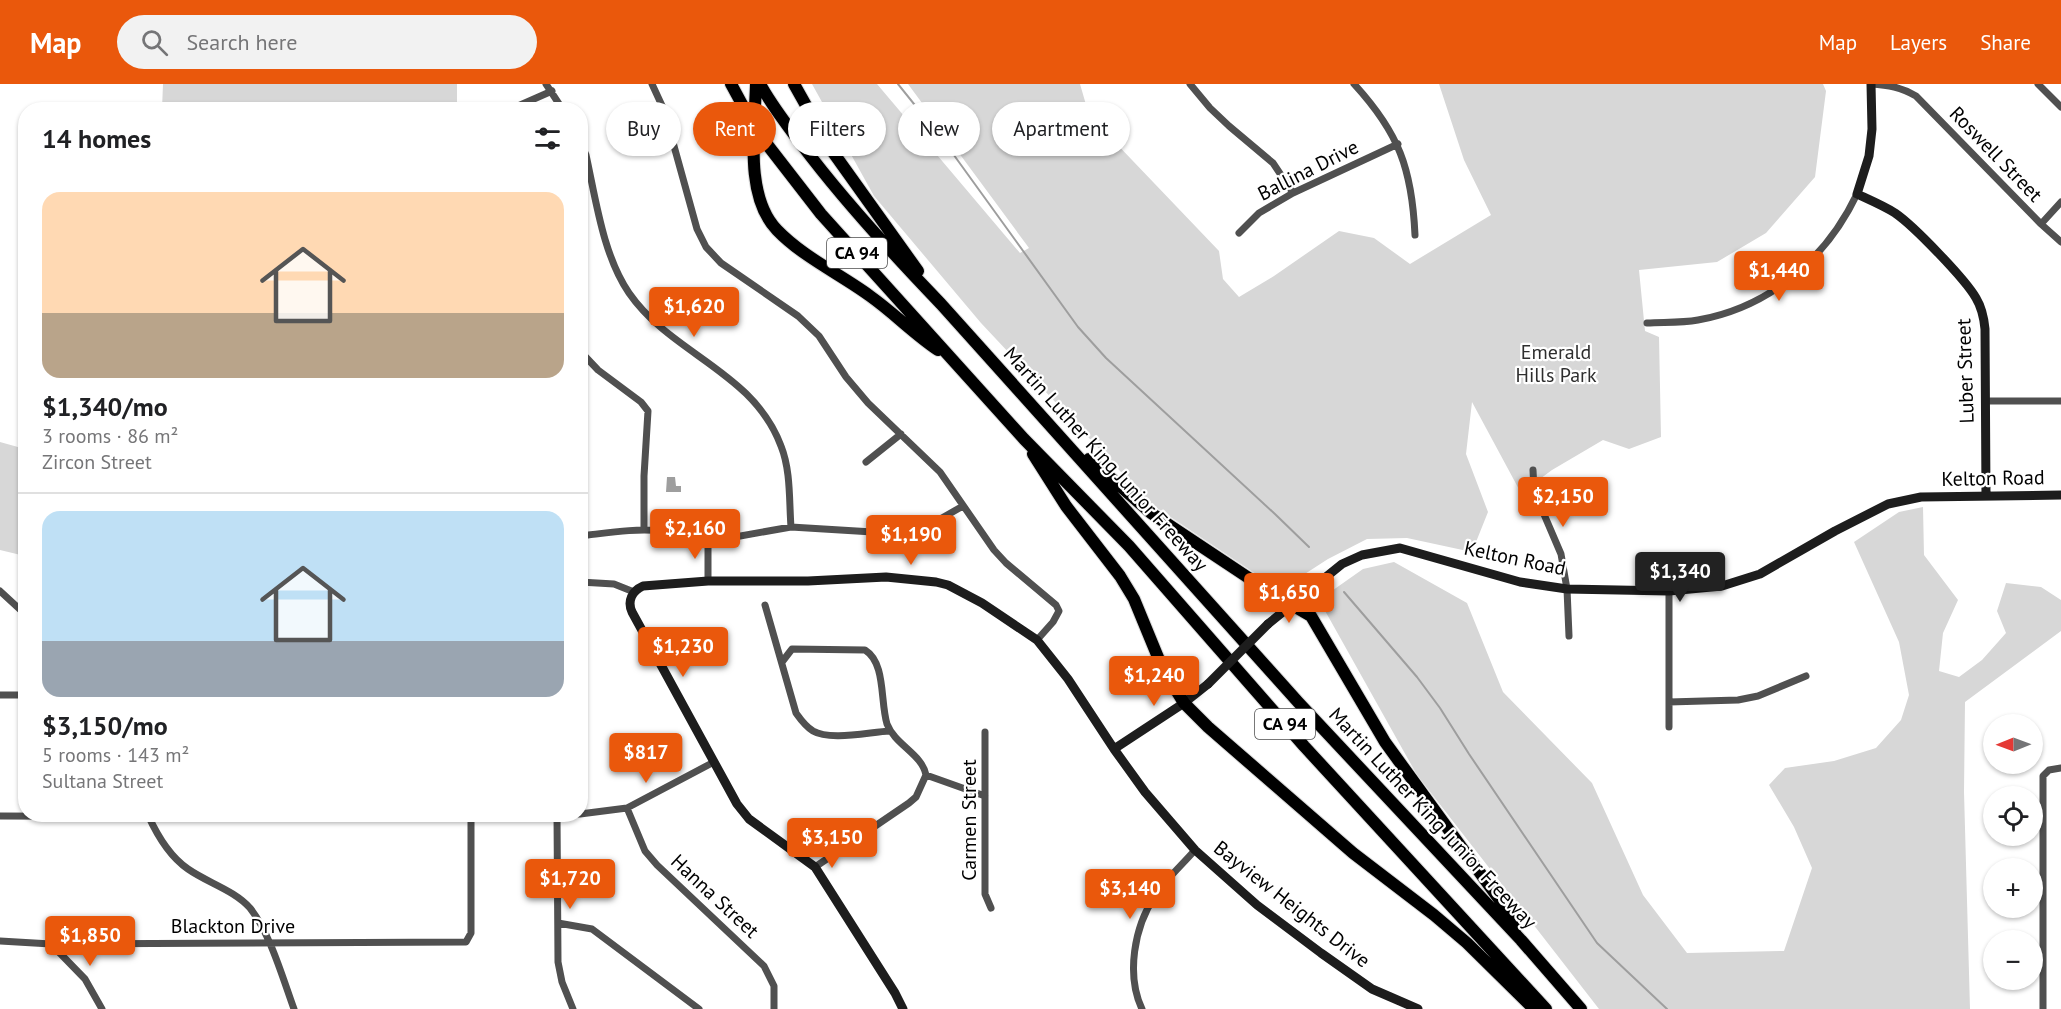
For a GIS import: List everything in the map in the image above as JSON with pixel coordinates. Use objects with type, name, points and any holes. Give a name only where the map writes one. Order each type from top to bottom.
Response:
[{"type":"highway","name":"CA 94","points":[[730,84],[766,143],[822,214],[1024,440],[1129,546],[1304,746],[1546,1009]]},
{"type":"highway","name":"Martin Luther King Junior Freeway","points":[[758,84],[828,180],[902,264],[941,304],[1298,702],[1521,940],[1581,1009]]},
{"type":"highway","points":[[758,84],[754,174],[761,201],[775,228],[789,241],[871,296],[919,338],[952,360]]},
{"type":"highway","points":[[794,84],[830,148],[941,304]]},
{"type":"highway","points":[[1046,422],[1151,513],[1270,592],[1311,616],[1385,742],[1507,910],[1521,940]]},
{"type":"highway","points":[[1024,440],[1066,506],[1120,576],[1134,599],[1162,667],[1184,703],[1208,727],[1353,853],[1442,922],[1534,1009]]},
{"type":"street","points":[[546,84],[558,102]]},
{"type":"street","points":[[652,84],[664,110],[697,229],[706,247],[721,263],[798,316],[819,336],[846,376],[868,403],[940,472],[994,550],[1056,605],[1059,611],[1058,616],[1037,640]]},
{"type":"street","points":[[1190,84],[1210,108],[1273,163],[1293,193]]},
{"type":"street","points":[[1354,84],[1377,109],[1398,144],[1406,166],[1413,200],[1415,235]]},
{"type":"street","points":[[1647,323],[1695,320],[1726,313],[1756,301],[1783,285],[1830,241],[1857,194],[1869,156],[1872,129],[1871,84]]},
{"type":"street","name":"Roswell Street","points":[[1871,84],[1905,89],[1916,96],[2061,242]]},
{"type":"street","points":[[2038,84],[2061,107]]},
{"type":"street","points":[[527,102],[552,91]]},
{"type":"street","name":"Ballina Drive","points":[[1239,232],[1259,213],[1293,193],[1398,144]]},
{"type":"street","points":[[588,164],[610,257],[640,308],[667,334],[742,388],[767,415],[783,452],[787,470],[791,527]]},
{"type":"street","name":"Luber Street","points":[[1857,194],[1895,213],[1920,236],[1975,296],[1983,314],[1986,496]]},
{"type":"street","points":[[2041,224],[2061,202]]},
{"type":"street","points":[[588,359],[598,370],[641,402],[648,411],[644,476],[644,530]]},
{"type":"street","points":[[1986,401],[2061,401]]},
{"type":"street","points":[[866,462],[902,435]]},
{"type":"street","points":[[1533,470],[1534,491],[1561,554],[1567,589],[1569,636]]},
{"type":"street","name":"Kelton Road","points":[[1114,749],[1184,703],[1208,684],[1291,603],[1342,564],[1362,555],[1400,548],[1520,582],[1567,589],[1669,591],[1722,586],[1760,574],[1888,504],[1921,497],[2061,495]]},
{"type":"street","points":[[588,535],[644,530],[674,532],[708,540],[735,538],[791,527],[903,532],[935,522],[963,506]]},
{"type":"street","points":[[708,540],[708,581]]},
{"type":"street","name":"Bayview Heights Drive","points":[[634,592],[643,586],[708,581],[807,581],[886,577],[948,585],[982,603],[1037,640],[1068,679],[1145,792],[1195,850],[1257,905],[1321,953],[1372,989],[1418,1009]]},
{"type":"street","points":[[588,582],[614,584],[634,592],[630,602],[632,612],[737,804],[749,819],[815,867],[903,1009]]},
{"type":"street","points":[[0,591],[18,608]]},
{"type":"street","points":[[1669,591],[1669,728]]},
{"type":"street","points":[[765,605],[796,713],[804,724],[828,736],[890,731]]},
{"type":"street","points":[[782,663],[792,649],[868,651],[877,662],[884,715],[890,731],[924,766],[926,775],[916,797],[909,803],[815,867]]},
{"type":"street","points":[[1669,702],[1738,700],[1758,696],[1806,676]]},
{"type":"street","points":[[0,695],[18,695]]},
{"type":"street","name":"Carmen Street","points":[[986,732],[986,894],[991,908]]},
{"type":"street","points":[[588,813],[627,808],[714,762]]},
{"type":"street","points":[[2043,1009],[2043,776],[2049,770],[2061,768]]},
{"type":"street","points":[[926,775],[985,796]]},
{"type":"street","name":"Hanna Street","points":[[627,808],[645,851],[657,866],[764,966],[774,986],[774,1009]]},
{"type":"street","points":[[0,816],[18,816]]},
{"type":"street","points":[[152,822],[166,849],[187,869],[234,895],[250,908],[269,942],[294,1009]]},
{"type":"street","name":"Blackton Drive","points":[[0,941],[51,944],[466,942],[471,933],[466,822]]},
{"type":"street","points":[[557,822],[560,972],[565,992],[573,1009]]},
{"type":"street","points":[[1142,1009],[1133,965],[1137,938],[1155,896],[1195,850]]},
{"type":"street","points":[[558,923],[592,930],[699,1009]]},
{"type":"street","points":[[51,944],[85,979],[102,1009]]},
{"type":"green space","points":[[163,84],[457,84],[457,102],[162,102]]},
{"type":"green space","name":"Emerald Hills Park","points":[[812,84],[877,84],[898,109],[898,156],[938,156],[1020,253],[1029,248],[961,156],[980,156],[980,102],[921,102],[908,84],[1080,84],[1085,102],[992,102],[992,156],[1128,156],[1219,251],[1223,279],[1239,297],[1339,231],[1374,238],[1410,264],[1491,215],[1464,160],[1439,84],[1823,84],[1826,91],[1815,177],[1766,233],[1717,262],[1639,270],[1645,331],[1659,337],[1661,437],[1629,449],[1603,440],[1552,470],[1521,493],[1472,402],[1466,454],[1488,512],[1472,552],[1407,538],[1367,539],[1328,559],[1280,590],[1151,504],[981,323],[874,196],[852,156],[886,156],[886,102],[822,102]]},
{"type":"green space","points":[[0,442],[18,447],[18,554],[0,550]]},
{"type":"green space","points":[[1923,507],[1924,555],[1958,600],[1943,633],[1939,671],[1959,677],[1982,660],[2006,633],[1997,611],[2006,583],[2041,587],[2061,600],[2061,631],[1965,702],[1964,792],[1970,1009],[1599,1009],[1417,775],[1319,600],[1363,569],[1394,562],[1467,603],[1503,692],[1592,783],[1643,895],[1687,953],[1784,951],[1812,868],[1794,827],[1769,785],[1785,768],[1834,761],[1876,748],[1901,720],[1909,695],[1899,642],[1854,542],[1899,512]]},
{"type":"shaded area","points":[[667,477],[675,477],[676,486],[681,486],[681,492],[666,492]]},
{"type":"waterway","points":[[898,84],[943,140],[1078,327],[1106,358],[1309,547]]},
{"type":"waterway","points":[[1344,592],[1417,677],[1440,708],[1597,943],[1667,1009]]}]
